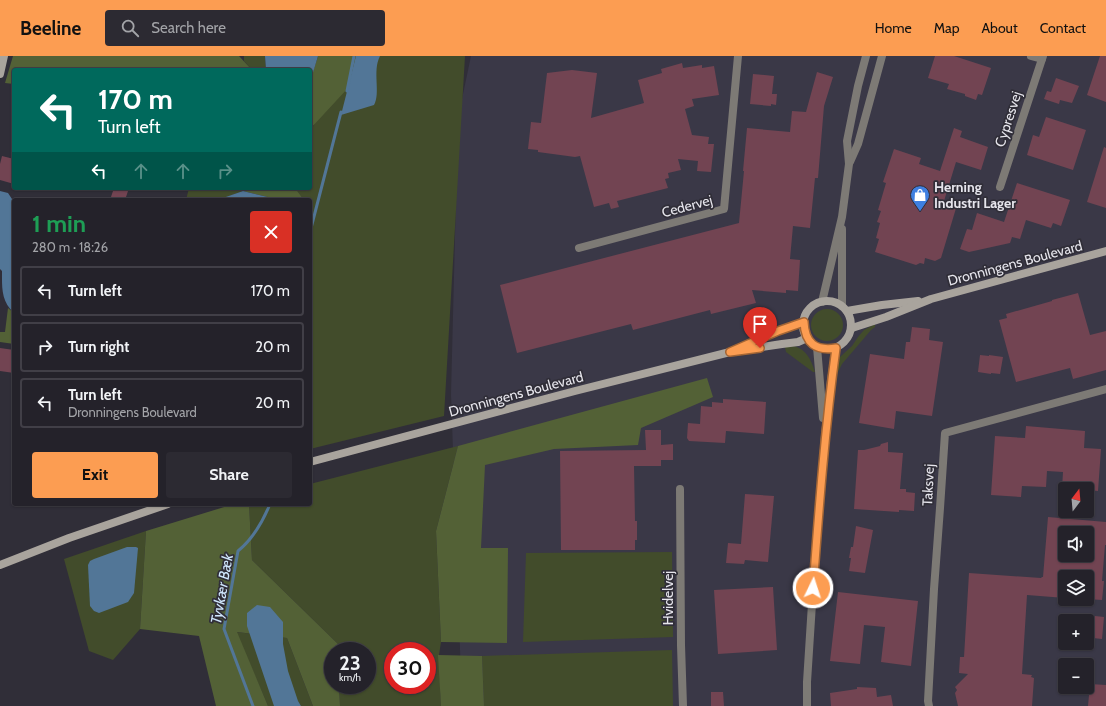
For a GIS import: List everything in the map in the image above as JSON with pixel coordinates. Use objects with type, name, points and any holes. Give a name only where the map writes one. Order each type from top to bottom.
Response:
[{"type":"main road","points":[[0,74],[4,56]]},
{"type":"main road","name":"Dronningens Boulevard","points":[[852,328],[886,317],[931,299],[1106,251]]},
{"type":"main road","name":"Dronningens Boulevard","points":[[845,309],[931,299]]},
{"type":"main road","points":[[822,302],[833,302],[845,309],[851,319],[852,328],[844,343],[836,348],[827,349],[817,347],[807,338],[804,331],[804,322],[806,313],[813,306],[822,302]]},
{"type":"main road","name":"Dronningens Boulevard","points":[[730,352],[778,331],[804,322]]},
{"type":"main road","name":"Dronningens Boulevard","points":[[312,461],[575,391],[730,352],[798,342],[807,338]]},
{"type":"main road","points":[[0,565],[69,538],[162,506]]},
{"type":"street","name":"Cedervej","points":[[579,248],[724,209],[738,56]]},
{"type":"street","points":[[822,302],[842,217],[849,164],[847,141],[858,86],[866,56]]},
{"type":"street","points":[[849,164],[858,144],[882,56]]},
{"type":"street","name":"Cypresvej","points":[[1000,187],[1042,58],[1031,56]]},
{"type":"street","points":[[842,217],[845,309]]},
{"type":"street","points":[[817,347],[825,435]]},
{"type":"street","points":[[807,706],[807,682],[813,588],[825,435],[836,348]]},
{"type":"street","name":"Taksvej","points":[[929,706],[934,589],[945,432],[1106,389]]},
{"type":"street","name":"Hvidelvej","points":[[680,489],[683,706]]},
{"type":"shaded area","points":[[471,56],[1106,56],[1106,706],[462,706],[451,394],[458,118]]},
{"type":"green space","points":[[13,56],[239,56],[250,68],[12,68],[12,84],[5,83]]},
{"type":"green space","points":[[244,56],[265,56],[266,68],[250,68],[244,61]]},
{"type":"green space","points":[[318,56],[356,56],[348,88],[312,127],[312,75]]},
{"type":"green space","points":[[356,56],[465,56],[444,416],[312,449],[312,226],[315,216],[312,212],[312,198],[302,198],[296,190],[312,190],[312,128]]},
{"type":"green space","points":[[188,190],[243,191],[224,198],[186,198]]},
{"type":"green space","points":[[296,190],[302,198],[272,198],[243,191]]},
{"type":"green space","points":[[8,308],[12,311],[12,344],[0,342],[0,332],[5,332]]},
{"type":"green space","points":[[830,309],[836,311],[841,316],[843,325],[841,334],[836,339],[824,341],[818,339],[813,334],[811,322],[813,316],[818,311]]},
{"type":"green space","points":[[875,324],[875,327],[842,364],[838,372],[835,372],[837,362],[840,357],[852,346],[864,330]]},
{"type":"green space","points":[[794,346],[802,350],[808,356],[815,372],[786,352],[785,347]]},
{"type":"green space","points":[[707,378],[713,397],[641,428],[638,445],[554,449],[485,465],[481,548],[508,548],[507,643],[441,642],[436,531],[458,446]]},
{"type":"green space","points":[[458,446],[436,531],[441,642],[439,655],[441,706],[340,706],[339,694],[376,694],[376,642],[336,642],[252,560],[249,506],[312,506],[312,483]]},
{"type":"green space","points":[[227,506],[249,506],[252,560],[336,642],[324,642],[324,694],[339,694],[340,706],[313,706],[287,638],[237,632],[268,706],[216,706],[199,636],[140,629],[146,531]]},
{"type":"green space","points":[[146,531],[140,629],[113,660],[89,651],[64,559]]},
{"type":"green space","points":[[672,552],[673,637],[523,642],[526,553]]},
{"type":"green space","points":[[236,632],[287,638],[313,706],[268,706]]},
{"type":"green space","points":[[672,650],[673,706],[484,706],[482,656]]},
{"type":"green space","points":[[438,655],[482,656],[484,706],[441,706]]},
{"type":"water","points":[[265,56],[318,56],[312,76],[312,68],[266,68]]},
{"type":"water","points":[[356,56],[380,56],[377,68],[376,100],[374,105],[341,115]]},
{"type":"water","points":[[0,191],[8,193],[12,199],[12,310],[4,299],[2,289],[2,271],[0,269]]},
{"type":"water","points":[[243,191],[272,198],[223,198]]},
{"type":"water","points":[[127,547],[138,548],[134,593],[128,602],[99,613],[94,611],[90,606],[88,565],[90,561]]},
{"type":"water","points":[[257,605],[270,607],[283,622],[283,644],[288,671],[301,706],[274,706],[247,626],[247,613]]},
{"type":"building","points":[[935,56],[954,56],[991,68],[982,95],[978,94],[976,100],[965,96],[965,94],[947,89],[949,84],[928,78]]},
{"type":"building","points":[[1100,56],[1106,56],[1106,102],[1087,95]]},
{"type":"building","points":[[682,63],[683,68],[702,65],[702,68],[714,66],[719,95],[692,99],[694,106],[685,109],[692,135],[709,137],[708,144],[714,144],[711,172],[697,171],[698,161],[678,159],[681,170],[668,173],[669,178],[665,179],[668,188],[617,201],[619,207],[611,209],[609,203],[594,207],[580,156],[575,157],[538,152],[538,150],[528,149],[531,122],[541,123],[547,73],[572,70],[597,73],[591,118],[644,103],[638,80],[662,73],[661,69]]},
{"type":"building","points":[[817,72],[833,77],[824,106],[818,178],[815,178],[810,228],[793,226],[790,259],[800,260],[798,291],[786,290],[786,293],[752,290],[756,303],[711,314],[710,310],[633,330],[631,324],[517,353],[500,285],[739,223],[747,128],[790,132],[792,111],[806,112]]},
{"type":"building","points":[[753,74],[774,76],[772,94],[777,94],[776,105],[750,104]]},
{"type":"building","points":[[1056,78],[1079,86],[1072,103],[1060,100],[1059,104],[1044,99],[1047,91],[1051,92]]},
{"type":"building","points":[[1046,117],[1086,130],[1073,170],[1027,155],[1033,135],[1039,137]]},
{"type":"building","points":[[954,128],[962,131],[960,137],[988,147],[981,170],[956,162],[944,201],[957,205],[941,258],[935,261],[925,258],[924,264],[920,263],[916,265],[875,252],[879,239],[876,238],[880,223],[877,222],[881,211],[878,210],[886,183],[883,182],[894,149],[921,158],[919,164],[940,171]]},
{"type":"building","points":[[1104,147],[1106,148],[1106,208],[1087,202]]},
{"type":"building","points":[[2,156],[12,158],[12,183],[0,180],[0,164]]},
{"type":"building","points":[[1017,183],[1070,200],[1061,226],[1053,223],[1051,228],[1026,220],[1020,239],[1012,237],[1010,243],[969,252],[960,249],[967,229],[972,230],[977,213],[1004,222]]},
{"type":"building","points":[[113,190],[128,190],[126,198],[111,198]]},
{"type":"building","points":[[1078,293],[1090,335],[1106,331],[1106,370],[1073,379],[1070,368],[1016,382],[999,320],[1007,318],[1006,314]]},
{"type":"building","points":[[912,327],[930,329],[929,340],[943,342],[932,416],[896,411],[894,429],[859,423],[870,354],[904,359],[906,342],[910,342]]},
{"type":"building","points":[[0,348],[12,350],[12,373],[0,371]]},
{"type":"building","points":[[980,355],[1003,357],[1000,374],[978,372]]},
{"type":"building","points":[[723,399],[766,402],[764,434],[726,431],[725,443],[689,441],[687,438],[688,423],[700,424],[701,406],[712,407],[712,402],[723,403]]},
{"type":"building","points":[[1026,426],[1085,431],[1084,448],[1101,449],[1098,491],[1094,491],[1094,482],[1062,482],[1063,472],[1047,471],[1046,487],[1022,486],[1021,497],[991,495],[995,436],[1025,438]]},
{"type":"building","points":[[645,430],[661,430],[661,445],[673,444],[673,460],[661,460],[661,466],[634,466],[635,521],[637,521],[637,540],[635,540],[635,550],[561,550],[560,451],[646,450]]},
{"type":"building","points":[[888,442],[888,452],[903,453],[900,489],[906,489],[906,492],[915,493],[914,511],[899,510],[899,512],[854,509],[858,450],[880,446],[881,444]]},
{"type":"building","points":[[745,494],[774,496],[768,562],[745,560],[744,564],[726,563],[728,543],[741,544]]},
{"type":"building","points":[[1048,517],[1106,522],[1102,600],[1094,599],[1094,570],[1058,570],[1058,597],[1027,595],[1022,674],[1032,675],[1031,677],[1034,678],[1032,706],[958,706],[955,693],[957,690],[955,687],[968,674],[959,673],[960,657],[964,657],[969,573],[1042,577]]},
{"type":"building","points":[[856,526],[873,530],[865,573],[849,571],[851,558],[849,558],[851,547],[853,547]]},
{"type":"building","points":[[773,587],[777,650],[718,654],[714,590]]},
{"type":"building","points":[[838,592],[918,601],[911,666],[881,662],[885,627],[864,625],[860,664],[830,661]]},
{"type":"building","points":[[1095,616],[1104,617],[1102,639],[1094,638]]},
{"type":"building","points":[[1094,684],[1106,685],[1106,706],[1088,706],[1089,694],[1094,694]]},
{"type":"building","points":[[857,687],[876,688],[877,697],[891,695],[893,706],[831,706],[830,693],[857,689]]},
{"type":"building","points":[[711,692],[723,692],[724,706],[711,706]]},
{"type":"waterway","name":"Tyvkær Bæk","points":[[347,91],[354,56]]},
{"type":"waterway","name":"Tyvkær Bæk","points":[[312,224],[341,112]]},
{"type":"waterway","name":"Tyvkær Bæk","points":[[253,706],[224,629],[238,551],[257,529],[269,506]]},
{"type":"place","name":"Herning Industri Lager","points":[[920,212]]},
{"type":"route","points":[[760,348],[730,352],[778,331],[804,322],[804,331],[807,338],[812,343],[817,347],[827,349],[836,348],[825,435],[813,588]]}]
